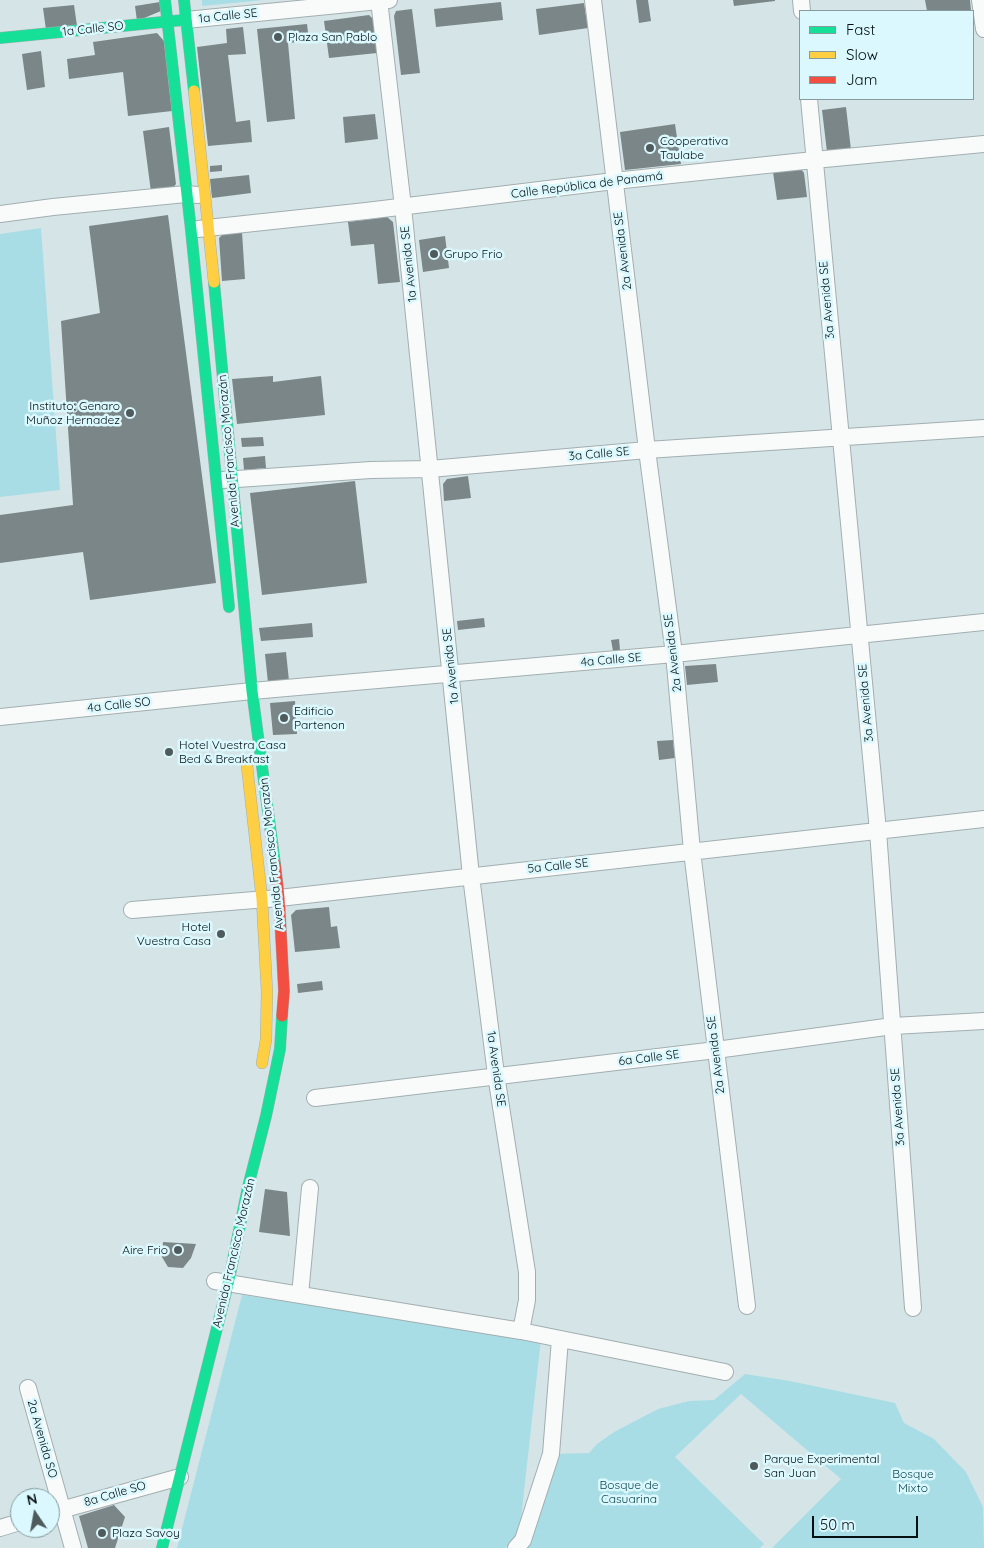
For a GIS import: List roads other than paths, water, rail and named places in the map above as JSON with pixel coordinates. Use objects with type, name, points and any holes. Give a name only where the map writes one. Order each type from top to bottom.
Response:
[{"type":"main road","name":"Avenida Francisco Morazán","points":[[165,0],[191,230],[230,616]]},
{"type":"main road","name":"Avenida Francisco Morazán","points":[[184,0],[209,228],[232,479],[242,692],[279,898],[284,991],[284,1014],[280,1049],[266,1116],[252,1147],[227,1231]]},
{"type":"main road","name":"1a Calle SO","points":[[0,38],[186,20]]},
{"type":"main road","name":"Avenida Francisco Morazán","points":[[246,758],[262,899],[267,992],[266,1040],[260,1076]]},
{"type":"main road","name":"Avenida Francisco Morazán","points":[[162,1548],[172,1476],[252,1147],[253,1121]]},
{"type":"main road","name":"Avenida Francisco Morazán","points":[[162,1497],[172,1476]]},
{"type":"street","name":"1a Calle SE","points":[[186,20],[382,0]]},
{"type":"street","name":"1a Avenida SE","points":[[382,0],[452,674],[471,876],[496,1075],[527,1272],[528,1300],[521,1331]]},
{"type":"street","name":"2a Avenida SE","points":[[593,0],[647,450],[674,654],[692,851],[747,1306]]},
{"type":"street","points":[[980,0],[984,30]]},
{"type":"street","name":"3a Avenida SE","points":[[809,100],[878,830],[913,1308]]},
{"type":"street","name":"Calle República de Panamá","points":[[191,230],[614,181],[984,144]]},
{"type":"street","points":[[0,214],[186,194],[205,195]]},
{"type":"street","name":"3a Calle SE","points":[[215,480],[371,470],[430,469],[647,450],[840,439],[984,428]]},
{"type":"street","name":"4a Calle SE","points":[[242,692],[674,654],[984,622]]},
{"type":"street","name":"4a Calle SO","points":[[0,717],[242,692]]},
{"type":"street","name":"5a Calle SE","points":[[132,910],[279,898],[984,819]]},
{"type":"street","name":"6a Calle SE","points":[[315,1098],[716,1050],[893,1026],[984,1021]]},
{"type":"street","points":[[300,1295],[310,1188]]},
{"type":"street","points":[[218,1281],[521,1331],[725,1372]]},
{"type":"street","points":[[516,1548],[523,1540],[551,1454],[560,1339]]},
{"type":"street","name":"2a Avenida SO","points":[[28,1388],[51,1488]]},
{"type":"street","name":"8a Calle SO","points":[[60,1510],[172,1476]]},
{"type":"street","name":"2a Avenida SO","points":[[60,1520],[73,1548]]},
{"type":"place","name":"Plaza San Pablo","points":[[278,37]]},
{"type":"place","name":"Cooperativa Taulabe","points":[[650,148]]},
{"type":"place","name":"Grupo Frio","points":[[434,254]]},
{"type":"place","name":"Instituto: Genaro Muñoz Hernadez","points":[[130,413]]},
{"type":"place","name":"Edificio Partenon","points":[[284,718]]},
{"type":"place","name":"Hotel Vuestra Casa Bed & Breakfast","points":[[169,752]]},
{"type":"place","name":"Hotel Vuestra Casa","points":[[221,934]]},
{"type":"place","name":"Aire Frio","points":[[178,1250]]},
{"type":"place","name":"Parque Experimental San Juan","points":[[754,1466]]},
{"type":"place","name":"Plaza Savoy","points":[[102,1533]]},
{"type":"park label","name":"Bosque Mixto","points":[[913,1481]]},
{"type":"park label","name":"Bosque de Casuarina","points":[[629,1492]]}]
